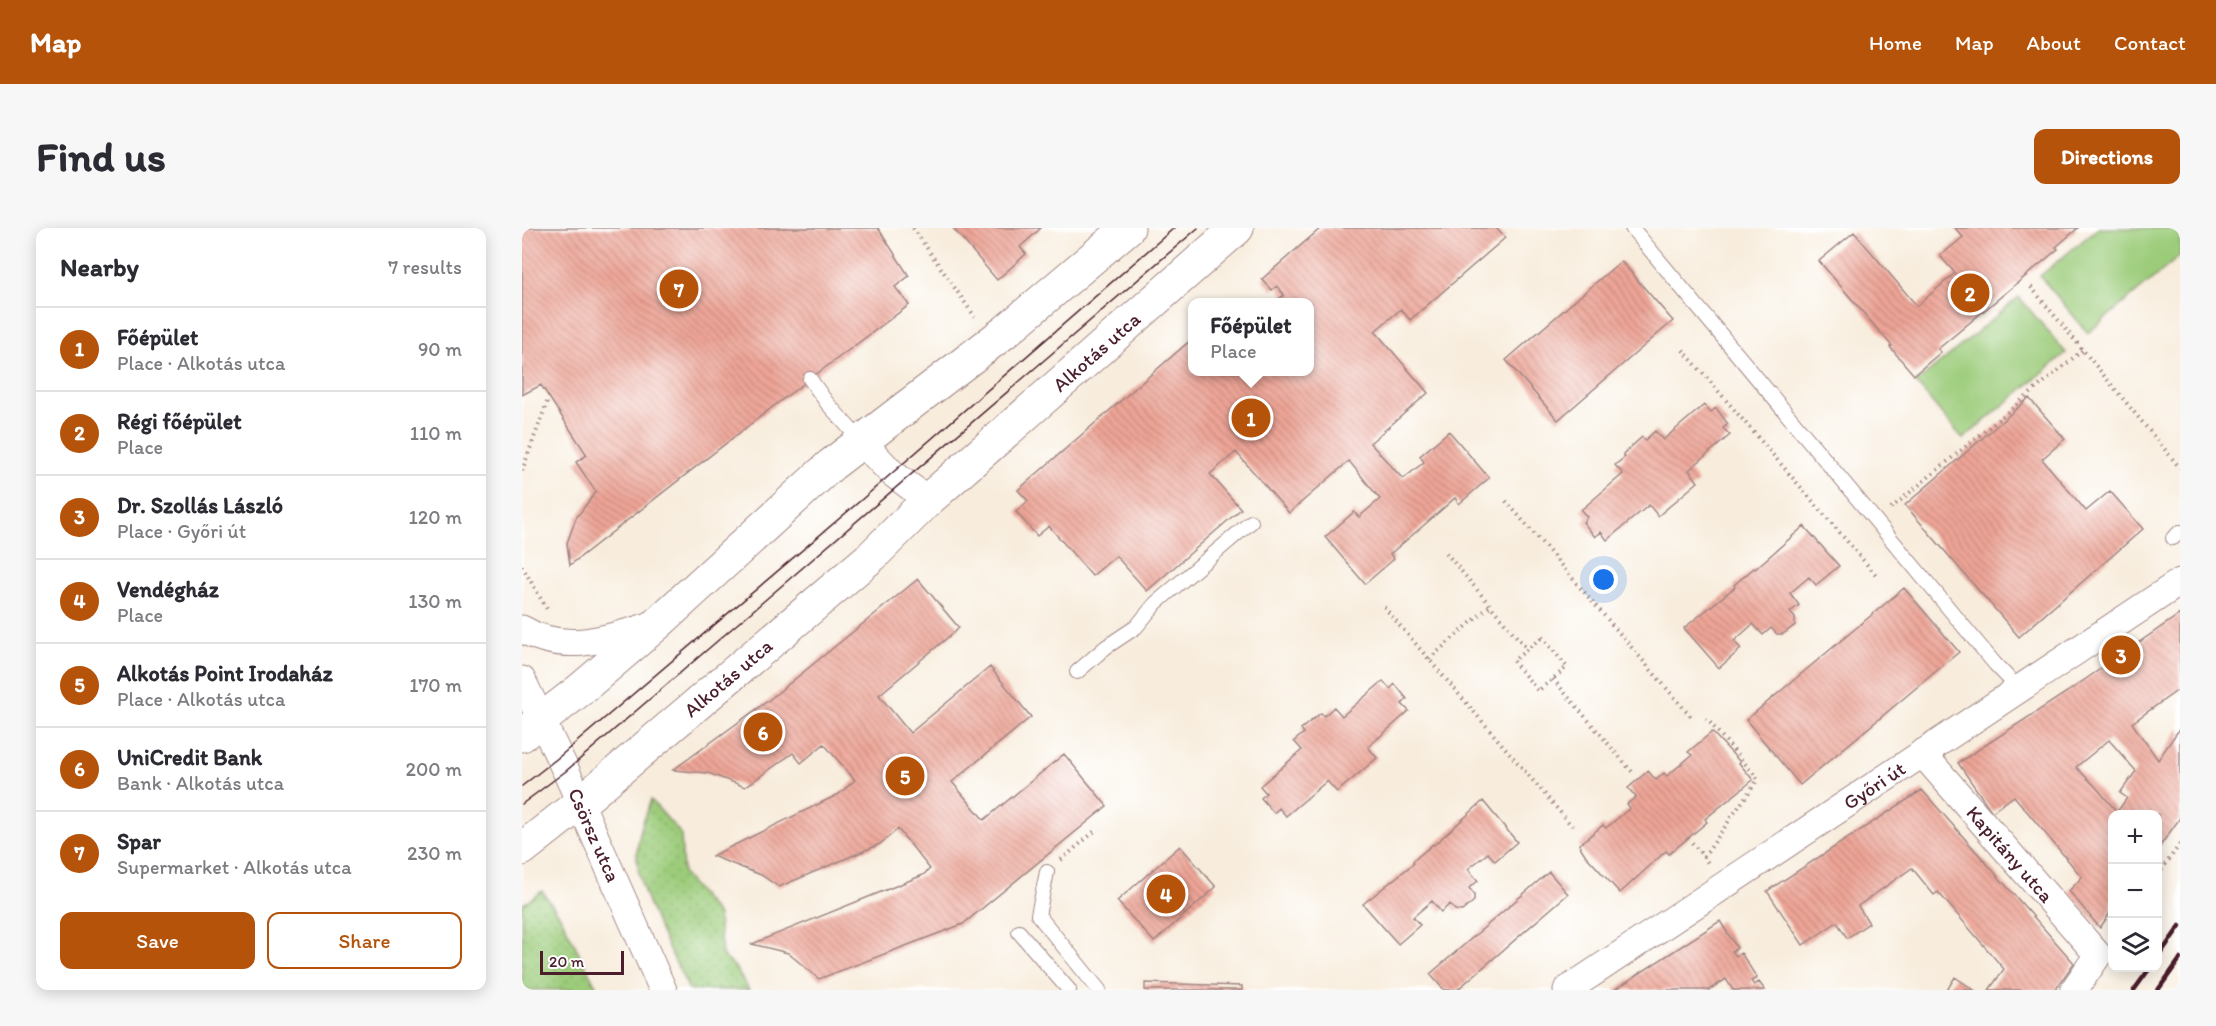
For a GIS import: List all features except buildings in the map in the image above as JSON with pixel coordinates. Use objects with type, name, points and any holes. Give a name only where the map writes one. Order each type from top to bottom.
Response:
[{"type":"main road","points":[[532,728],[657,624],[831,465],[993,342],[1128,228]]},
{"type":"main road","name":"Alkotás utca","points":[[522,849],[579,804],[872,556],[928,500],[1237,228]]},
{"type":"street","points":[[861,441],[892,473],[928,500]]},
{"type":"street","name":"Győri út","points":[[1567,990],[2180,582]]},
{"type":"street","points":[[522,629],[569,644],[596,642],[657,624]]},
{"type":"street","name":"Csörsz utca","points":[[522,680],[532,728],[579,804],[663,990]]},
{"type":"street","name":"Kapitány utca","points":[[1922,753],[2098,955],[2074,990]]},
{"type":"lane","points":[[1632,228],[1995,664],[2020,690]]},
{"type":"lane","points":[[810,379],[827,403],[861,441]]},
{"type":"lane","points":[[1077,672],[1106,647],[1136,627],[1156,603],[1251,522]]},
{"type":"lane","points":[[1047,872],[1038,915],[1099,990]]},
{"type":"lane","points":[[1019,932],[1069,990]]},
{"type":"path","points":[[914,228],[993,342]]},
{"type":"path","points":[[2031,287],[2180,468]]},
{"type":"path","points":[[1683,350],[1876,575]]},
{"type":"path","points":[[1876,520],[2083,350]]},
{"type":"path","points":[[522,471],[549,397]]},
{"type":"path","points":[[1506,501],[1693,719]]},
{"type":"path","points":[[1446,553],[1527,649]]},
{"type":"path","points":[[522,566],[548,612]]},
{"type":"path","points":[[1429,659],[1491,606]]},
{"type":"path","points":[[1384,607],[1572,826]]},
{"type":"path","points":[[1542,637],[1567,667],[1553,679],[1538,691],[1513,661],[1542,637]]},
{"type":"path","points":[[1553,679],[1633,773]]},
{"type":"path","points":[[1704,857],[1758,779],[1706,718]]},
{"type":"path","points":[[1047,872],[1095,831]]},
{"type":"path","points":[[1688,838],[1723,886]]},
{"type":"path","points":[[2162,868],[2180,844]]},
{"type":"green space","points":[[2098,228],[2180,228],[2180,256],[2088,333],[2040,276]]},
{"type":"green space","points":[[2019,297],[2066,353],[1963,439],[1916,383]]},
{"type":"green space","points":[[651,800],[681,834],[683,874],[718,915],[722,955],[734,966],[749,990],[689,990],[648,903],[638,868],[639,840]]},
{"type":"green space","points":[[542,891],[560,916],[598,990],[522,990],[522,905]]},
{"type":"tram line","points":[[522,786],[860,501],[1174,228]]},
{"type":"tram line","points":[[522,804],[566,771],[1198,228]]},
{"type":"railway","points":[[2162,951],[2180,926]]},
{"type":"railway","points":[[2158,990],[2180,959]]},
{"type":"railway","points":[[2134,990],[2147,972]]},
{"type":"place","name":"Spar","points":[[679,289]]},
{"type":"place","name":"Régi főépület","points":[[1970,293]]},
{"type":"place","name":"Főépület","points":[[1251,418]]},
{"type":"place","name":"Dr. Szollás László","points":[[2121,655]]},
{"type":"place","name":"UniCredit Bank","points":[[763,732]]},
{"type":"place","name":"Alkotás Point Irodaház","points":[[905,776]]},
{"type":"place","name":"Vendégház","points":[[1166,894]]}]
